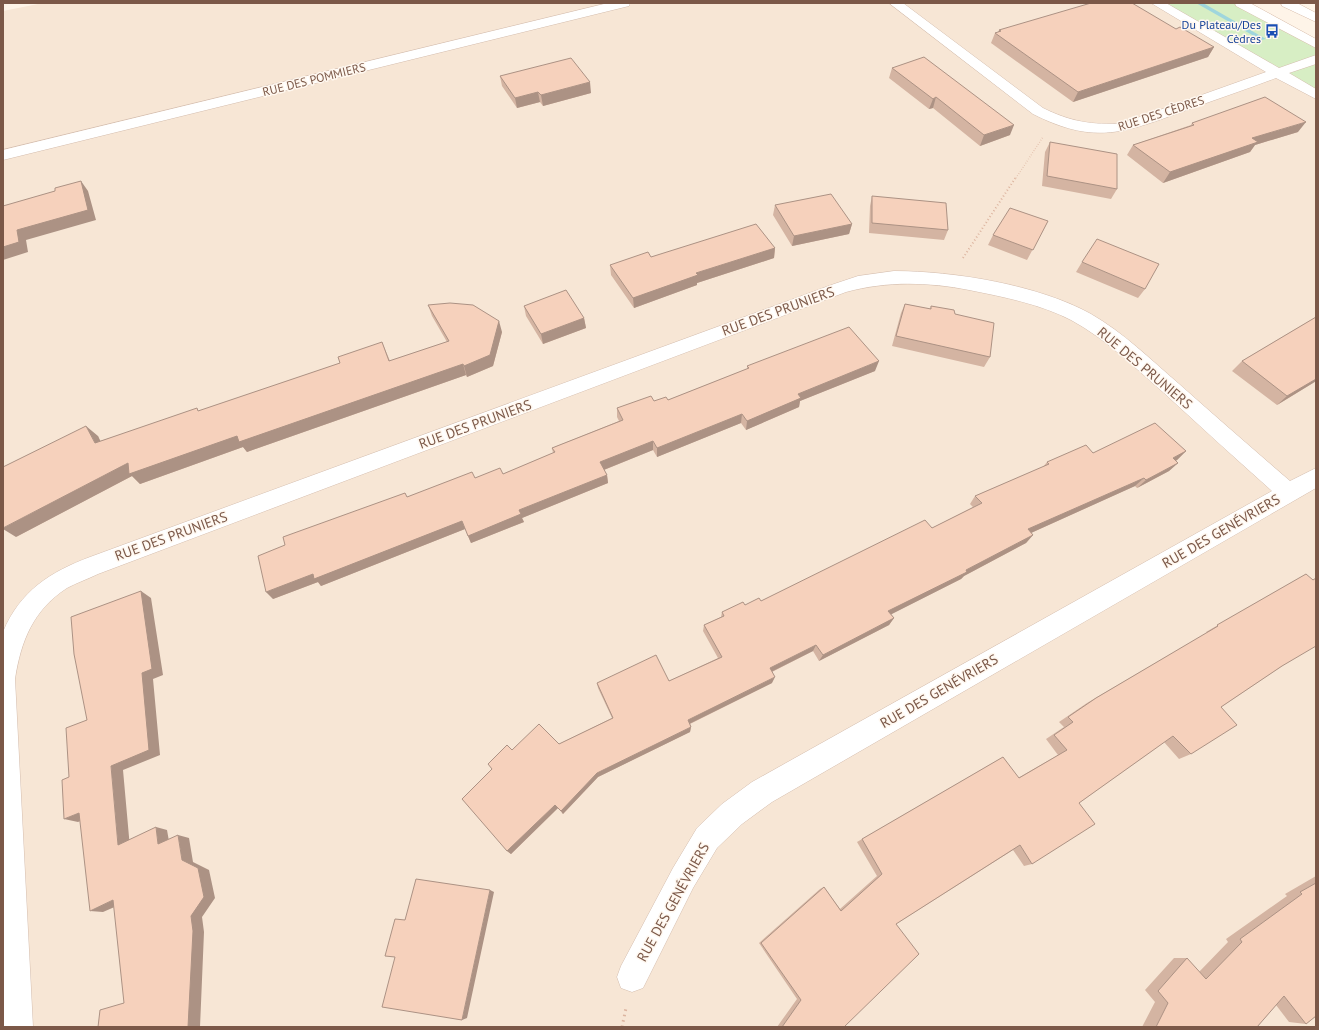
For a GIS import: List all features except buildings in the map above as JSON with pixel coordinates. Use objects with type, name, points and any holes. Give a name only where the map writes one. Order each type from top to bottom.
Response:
[{"type":"street","name":"RUE DES POMMIERS","points":[[3,156],[624,3]]},
{"type":"street","name":"RUE DES CÈDRES","points":[[895,3],[1038,111],[1073,127],[1091,130],[1108,130],[1125,127],[1316,60]]},
{"type":"street","points":[[1156,3],[1316,95]]},
{"type":"street","points":[[1241,3],[1316,44]]},
{"type":"street","points":[[1287,3],[1316,18]]},
{"type":"street","name":"RUE DES PRUNIERS","points":[[17,1027],[3,679],[7,653],[18,625],[36,600],[59,581],[90,566],[862,280],[887,277],[913,277],[948,280],[1016,294],[1070,312],[1096,325],[1119,342],[1288,493]]},
{"type":"street","name":"RUE DES GENÉVRIERS","points":[[632,977],[683,878],[707,838],[732,814],[769,788],[1316,477]]},
{"type":"path","points":[[948,280],[1055,120]]},
{"type":"shaded area","points":[[43,3],[1157,3],[1316,95],[1316,1027],[3,1027],[3,11]]},
{"type":"green space","points":[[1157,3],[1241,3],[1316,44],[1316,95]]},
{"type":"waterway","points":[[1199,3],[1263,39]]},
{"type":"place","name":"Du Plateau/Des Cèdres","points":[[1272,31]]}]
